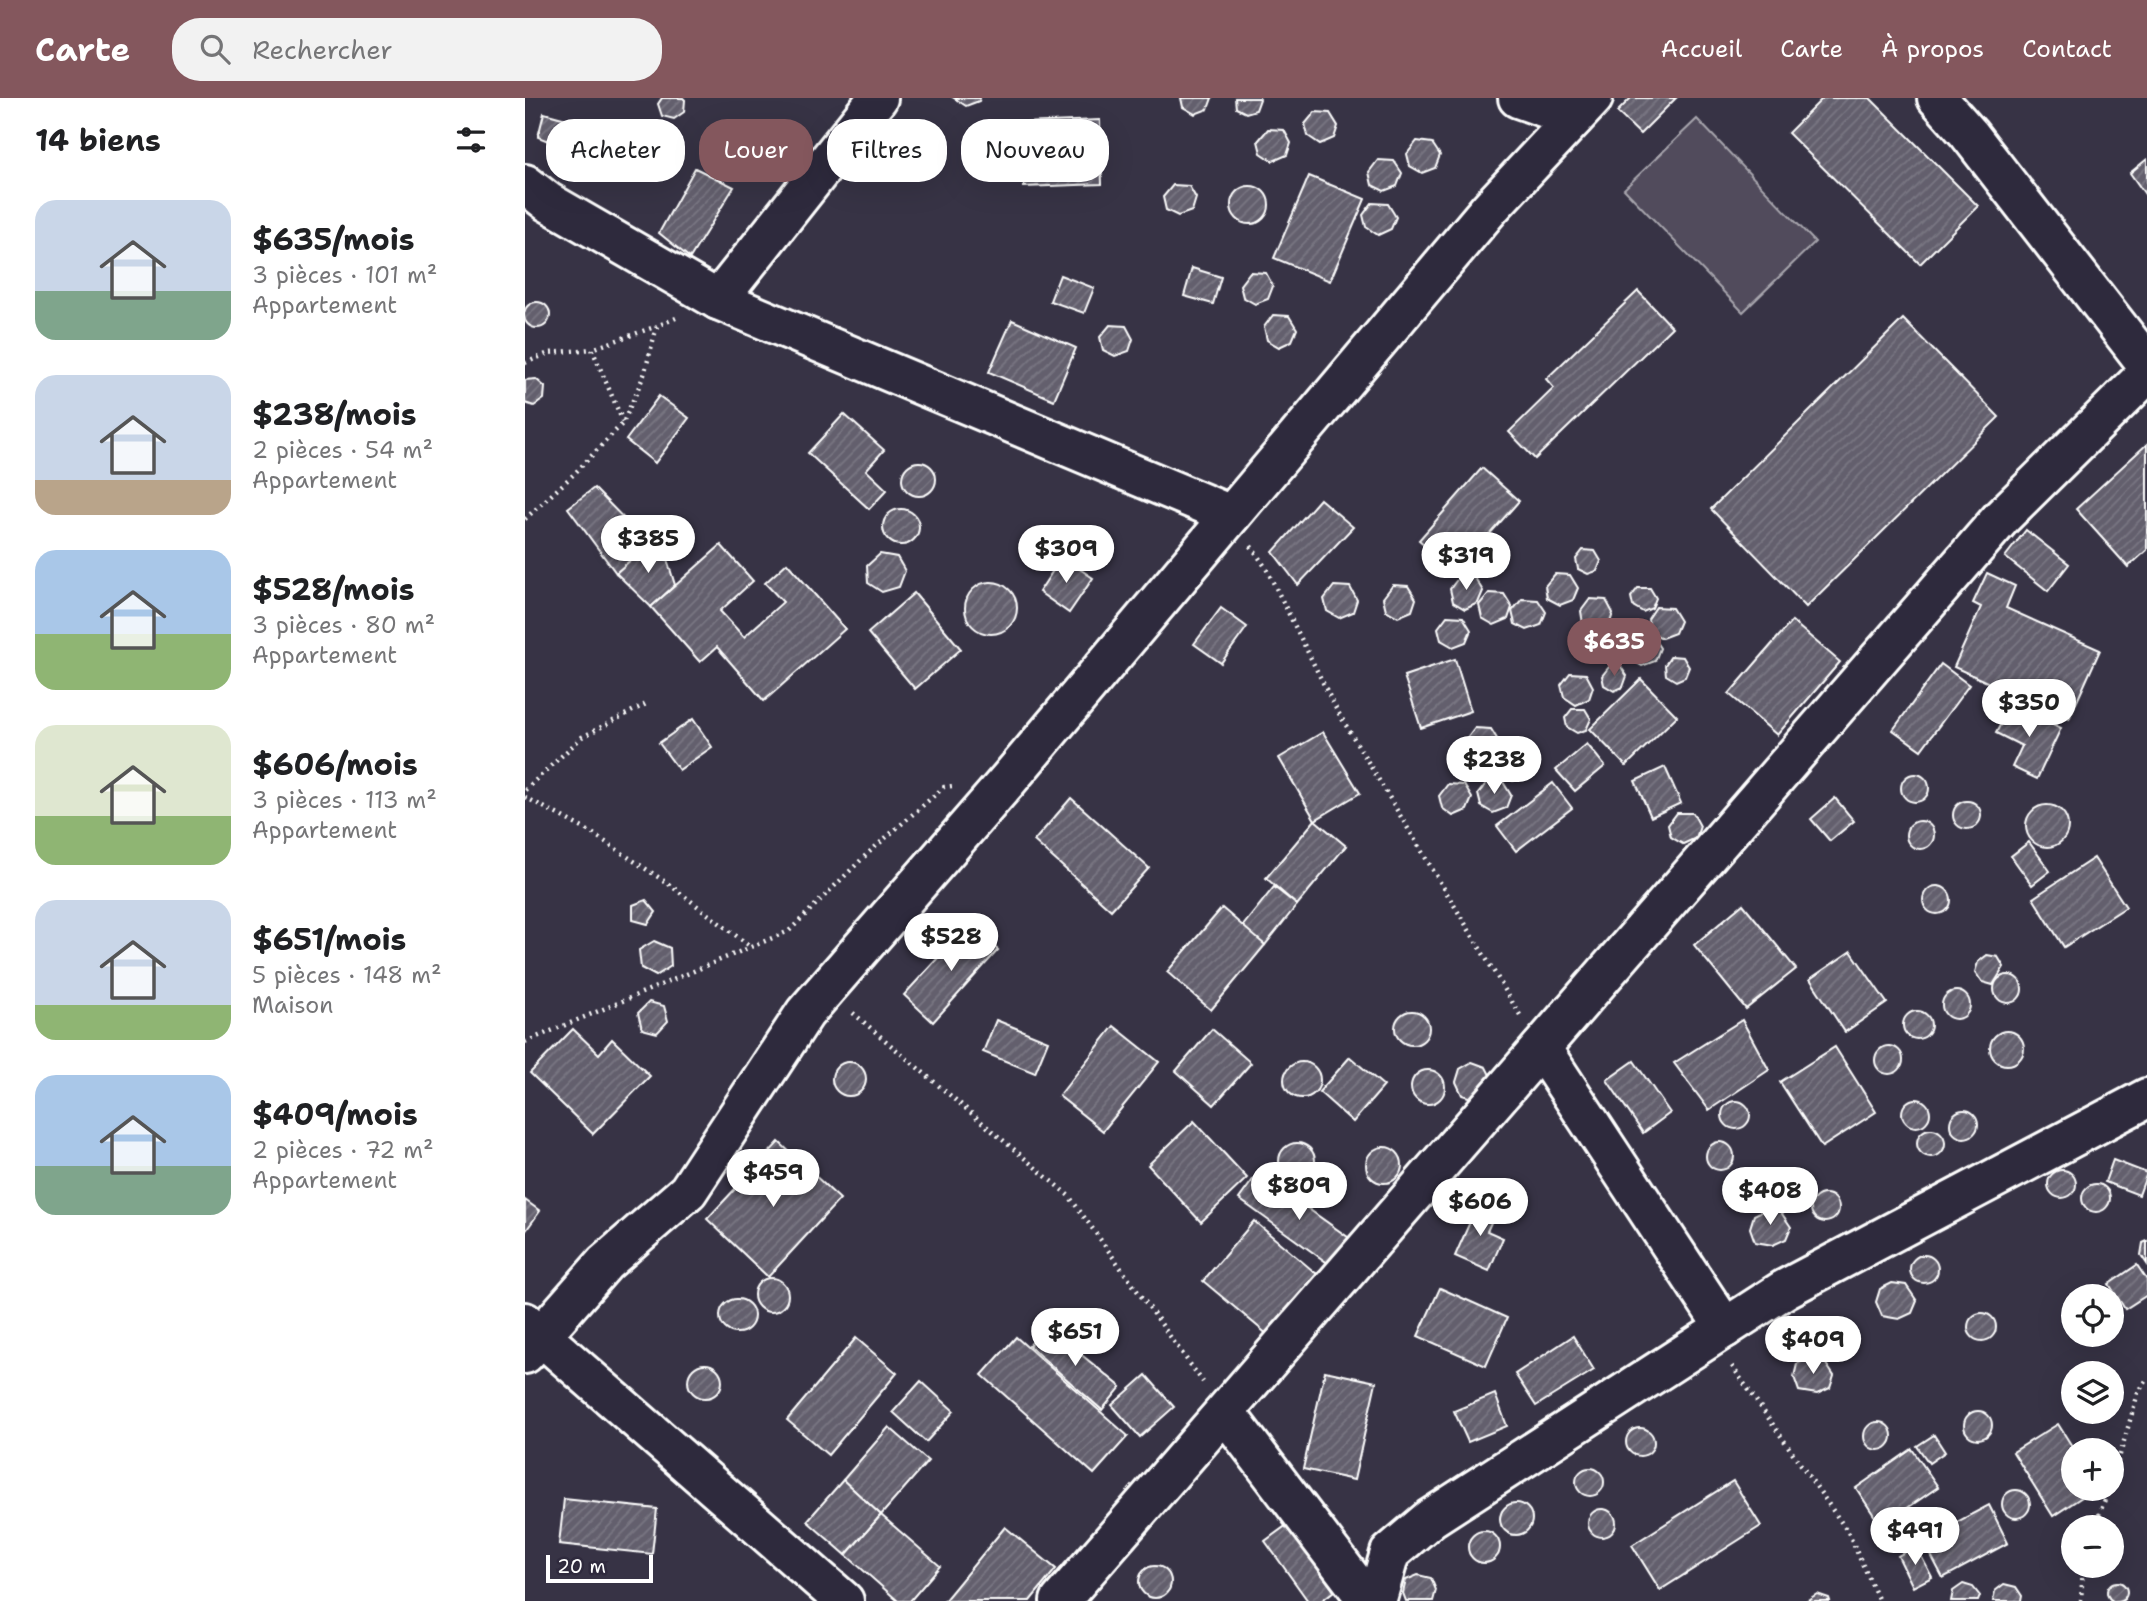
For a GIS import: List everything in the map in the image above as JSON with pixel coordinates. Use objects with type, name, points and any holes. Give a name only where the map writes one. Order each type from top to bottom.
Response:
[{"type":"street","points":[[718,300],[879,98]]},
{"type":"street","points":[[1518,98],[1583,108]]},
{"type":"street","points":[[1937,98],[1969,134],[2147,364]]},
{"type":"street","points":[[844,1601],[530,1337],[605,1263],[688,1191],[805,1013],[1009,779],[1481,218],[1583,108]]},
{"type":"street","points":[[525,184],[548,202],[718,300],[1231,515]]},
{"type":"street","points":[[1060,1601],[2002,517],[2147,374]]},
{"type":"street","points":[[1541,1048],[1718,1332]]},
{"type":"street","points":[[1225,1412],[1359,1589],[1378,1595],[1390,1553],[1431,1518],[1784,1289],[2147,1098]]},
{"type":"path","points":[[525,363],[549,353],[591,349],[657,326],[718,300]]},
{"type":"path","points":[[525,519],[574,474],[623,423],[644,375],[657,326]]},
{"type":"path","points":[[591,349],[623,423]]},
{"type":"path","points":[[1231,515],[1266,568],[1342,719],[1541,1048]]},
{"type":"path","points":[[525,790],[582,737],[648,703]]},
{"type":"path","points":[[525,1042],[789,931],[866,855],[944,787],[1009,779]]},
{"type":"path","points":[[525,797],[592,833],[670,885],[751,947]]},
{"type":"path","points":[[825,990],[1069,1196],[1225,1412]]},
{"type":"path","points":[[1718,1332],[1849,1532],[1879,1601]]},
{"type":"path","points":[[2124,1441],[2138,1393],[2147,1379]]},
{"type":"path","points":[[2081,1601],[2083,1578]]},
{"type":"shaded area","points":[[1697,119],[1815,242],[1743,312],[1624,189]]},
{"type":"building","points":[[662,98],[685,100],[684,112],[674,119],[662,116],[658,104]]},
{"type":"building","points":[[954,98],[980,98],[979,101],[966,106]]},
{"type":"building","points":[[1181,98],[1212,98],[1208,109],[1195,114],[1183,107]]},
{"type":"building","points":[[1235,98],[1260,99],[1256,110],[1246,113],[1236,108]]},
{"type":"building","points":[[1631,98],[1676,98],[1640,134],[1617,112]]},
{"type":"building","points":[[1823,98],[1870,98],[1978,206],[1920,264],[1788,133]]},
{"type":"building","points":[[1315,112],[1330,113],[1338,126],[1334,138],[1320,144],[1308,136],[1305,124]]},
{"type":"building","points":[[544,113],[566,119],[546,119],[546,140],[538,137]]},
{"type":"building","points":[[1268,129],[1284,130],[1291,143],[1287,155],[1273,161],[1261,153],[1258,141]]},
{"type":"building","points":[[1417,141],[1432,143],[1440,155],[1435,168],[1422,173],[1410,166],[1407,154]]},
{"type":"building","points":[[2147,159],[2147,197],[2130,173]]},
{"type":"building","points":[[1378,160],[1394,161],[1402,173],[1397,186],[1384,191],[1372,185],[1369,172]]},
{"type":"building","points":[[695,168],[699,170],[699,182],[724,182],[734,187],[690,258],[659,233]]},
{"type":"building","points":[[1309,176],[1365,199],[1330,281],[1274,258]]},
{"type":"building","points":[[1024,182],[1102,182],[1102,184],[1024,187]]},
{"type":"building","points":[[1173,185],[1189,186],[1196,198],[1192,211],[1178,216],[1166,210],[1163,197]]},
{"type":"building","points":[[1250,186],[1263,192],[1269,205],[1263,218],[1250,224],[1237,218],[1231,205],[1237,192]]},
{"type":"building","points":[[1372,203],[1388,204],[1396,217],[1391,229],[1378,235],[1366,227],[1363,215]]},
{"type":"building","points":[[1192,268],[1221,277],[1213,304],[1184,296]]},
{"type":"building","points":[[1250,272],[1266,273],[1273,286],[1268,299],[1255,304],[1243,297],[1240,285]]},
{"type":"building","points":[[1060,275],[1094,288],[1084,313],[1050,301]]},
{"type":"building","points":[[1638,291],[1672,327],[1535,459],[1509,432],[1554,388],[1546,379]]},
{"type":"building","points":[[532,303],[542,303],[549,310],[549,320],[542,327],[532,327],[525,320],[525,310]]},
{"type":"building","points":[[1273,315],[1289,316],[1297,329],[1292,341],[1279,347],[1267,340],[1264,327]]},
{"type":"building","points":[[1903,319],[1999,417],[1806,607],[1711,509]]},
{"type":"building","points":[[1012,320],[1076,348],[1054,400],[989,372]]},
{"type":"building","points":[[1110,325],[1126,326],[1133,339],[1129,351],[1115,356],[1103,350],[1100,337]]},
{"type":"building","points":[[536,379],[545,387],[544,399],[534,406],[525,403],[525,380]]},
{"type":"building","points":[[659,396],[689,418],[655,463],[626,440]]},
{"type":"building","points":[[844,414],[884,450],[866,470],[887,490],[869,509],[808,453]]},
{"type":"building","points":[[2147,444],[2147,550],[2128,567],[2076,509]]},
{"type":"building","points":[[919,462],[931,467],[936,479],[931,491],[919,496],[907,491],[902,479],[907,467]]},
{"type":"building","points":[[1482,468],[1519,501],[1456,572],[1419,540]]},
{"type":"building","points":[[594,488],[649,544],[616,573],[568,508]]},
{"type":"building","points":[[1320,499],[1353,527],[1298,585],[1273,552]]},
{"type":"building","points":[[901,509],[913,515],[919,527],[913,539],[901,545],[889,539],[883,527],[889,515]]},
{"type":"building","points":[[2026,530],[2069,564],[2048,591],[2005,557]]},
{"type":"building","points":[[649,544],[667,559],[675,585],[651,607],[616,573]]},
{"type":"building","points":[[721,545],[753,581],[720,611],[744,637],[783,602],[765,583],[787,563],[845,629],[764,701],[717,647],[700,662],[651,607]]},
{"type":"building","points":[[1583,550],[1595,551],[1601,561],[1597,571],[1588,574],[1578,569],[1576,559]]},
{"type":"building","points":[[880,554],[897,557],[905,571],[899,587],[882,592],[868,583],[867,566]]},
{"type":"building","points":[[1062,557],[1093,578],[1069,613],[1039,592]]},
{"type":"building","points":[[1987,573],[2015,586],[2006,608],[2100,650],[2069,719],[1954,667],[1981,607],[1973,603]]},
{"type":"building","points":[[1555,574],[1570,575],[1578,588],[1573,600],[1560,605],[1547,598],[1545,586]]},
{"type":"building","points":[[1459,577],[1475,578],[1483,591],[1478,603],[1465,609],[1453,602],[1450,589]]},
{"type":"building","points":[[991,582],[1001,584],[1009,590],[1015,598],[1015,618],[1009,626],[1001,632],[991,634],[981,632],[973,626],[967,618],[965,608],[967,598],[973,590],[981,584]]},
{"type":"building","points":[[1393,585],[1408,586],[1416,599],[1412,611],[1398,617],[1386,610],[1383,598]]},
{"type":"building","points":[[1334,586],[1350,587],[1357,600],[1353,612],[1339,618],[1327,611],[1324,599]]},
{"type":"building","points":[[1638,588],[1650,588],[1656,598],[1652,608],[1643,612],[1633,606],[1631,597]]},
{"type":"building","points":[[914,593],[961,649],[915,689],[868,633]]},
{"type":"building","points":[[1489,593],[1504,594],[1512,607],[1508,619],[1494,625],[1482,618],[1479,605]]},
{"type":"building","points":[[1522,599],[1538,600],[1546,612],[1541,625],[1527,630],[1515,624],[1512,611]]},
{"type":"building","points":[[1590,599],[1606,600],[1613,613],[1609,626],[1596,631],[1583,624],[1581,611]]},
{"type":"building","points":[[1656,607],[1672,608],[1680,621],[1675,633],[1662,638],[1650,632],[1648,619]]},
{"type":"building","points":[[1221,608],[1247,627],[1221,663],[1194,644]]},
{"type":"building","points":[[1447,616],[1463,617],[1471,630],[1466,642],[1453,647],[1441,640],[1438,628]]},
{"type":"building","points":[[1792,621],[1840,662],[1777,735],[1729,694]]},
{"type":"building","points":[[1637,635],[1652,636],[1660,648],[1655,661],[1642,666],[1630,659],[1627,647]]},
{"type":"building","points":[[1671,656],[1683,657],[1689,667],[1685,677],[1676,681],[1666,675],[1665,665]]},
{"type":"building","points":[[1455,659],[1471,711],[1421,728],[1404,676]]},
{"type":"building","points":[[1941,664],[1969,685],[1921,750],[1893,730]]},
{"type":"building","points":[[1609,667],[1621,667],[1627,676],[1623,687],[1614,691],[1604,685],[1602,676]]},
{"type":"building","points":[[1570,673],[1586,674],[1593,687],[1589,699],[1576,705],[1564,697],[1561,685]]},
{"type":"building","points":[[1641,679],[1677,716],[1626,766],[1590,729]]},
{"type":"building","points":[[2011,704],[2061,728],[2037,779],[2012,767],[2022,746],[1996,733]]},
{"type":"building","points":[[1572,709],[1585,709],[1591,719],[1586,730],[1577,733],[1567,727],[1565,718]]},
{"type":"building","points":[[693,719],[712,747],[679,770],[659,743]]},
{"type":"building","points":[[1475,728],[1491,729],[1499,742],[1494,754],[1481,759],[1469,753],[1466,740]]},
{"type":"building","points":[[1323,732],[1360,793],[1315,820],[1279,758]]},
{"type":"building","points":[[1587,744],[1605,766],[1575,791],[1556,770]]},
{"type":"building","points":[[1508,749],[1523,750],[1531,763],[1526,776],[1513,781],[1501,774],[1498,762]]},
{"type":"building","points":[[1665,767],[1681,803],[1651,817],[1635,781]]},
{"type":"building","points":[[1915,774],[1925,778],[1929,788],[1925,798],[1915,802],[1905,798],[1901,788],[1905,778]]},
{"type":"building","points":[[1488,781],[1503,782],[1511,795],[1506,808],[1493,813],[1481,806],[1478,794]]},
{"type":"building","points":[[1553,783],[1572,808],[1516,851],[1497,826]]},
{"type":"building","points":[[1448,784],[1464,785],[1472,798],[1467,810],[1453,816],[1442,808],[1439,796]]},
{"type":"building","points":[[1071,798],[1149,868],[1111,910],[1034,841]]},
{"type":"building","points":[[1835,798],[1854,821],[1830,841],[1811,819]]},
{"type":"building","points":[[1967,801],[1977,805],[1981,815],[1977,825],[1967,829],[1957,825],[1953,815],[1957,805]]},
{"type":"building","points":[[2047,805],[2062,811],[2068,826],[2062,841],[2047,847],[2032,841],[2026,826],[2032,811]]},
{"type":"building","points":[[1677,813],[1693,813],[1700,826],[1696,838],[1683,844],[1671,837],[1668,825]]},
{"type":"building","points":[[1315,820],[1346,846],[1297,905],[1266,878]]},
{"type":"building","points":[[1920,821],[1930,825],[1934,835],[1930,845],[1920,849],[1910,845],[1906,835],[1910,825]]},
{"type":"building","points":[[2029,842],[2050,871],[2032,885],[2011,856]]},
{"type":"building","points":[[2094,858],[2126,907],[2064,947],[2033,898]]},
{"type":"building","points":[[1937,886],[1947,890],[1951,900],[1947,910],[1937,914],[1927,910],[1923,900],[1927,890]]},
{"type":"building","points":[[1274,887],[1297,905],[1265,945],[1242,927]]},
{"type":"building","points":[[646,900],[656,912],[648,924],[633,920],[633,905]]},
{"type":"building","points":[[1743,904],[1796,969],[1746,1009],[1694,945]]},
{"type":"building","points":[[1222,908],[1265,945],[1211,1010],[1167,972]]},
{"type":"building","points":[[969,924],[998,950],[933,1022],[904,995]]},
{"type":"building","points":[[654,941],[670,948],[671,966],[656,976],[641,968],[639,950]]},
{"type":"building","points":[[1851,951],[1887,1003],[1845,1032],[1810,979]]},
{"type":"building","points":[[1987,955],[1998,957],[2004,967],[1993,985],[1982,982],[1975,972],[1978,962]]},
{"type":"building","points":[[2008,975],[2018,979],[2022,989],[2018,999],[2008,1003],[1998,999],[1994,989],[1998,979]]},
{"type":"building","points":[[1956,991],[1966,995],[1970,1005],[1966,1015],[1956,1019],[1946,1015],[1942,1005],[1946,995]]},
{"type":"building","points":[[649,1002],[664,1006],[668,1021],[657,1033],[642,1029],[638,1013]]},
{"type":"building","points":[[1412,1011],[1424,1016],[1429,1028],[1424,1040],[1412,1045],[1400,1040],[1395,1028],[1400,1016]]},
{"type":"building","points":[[1917,1011],[1927,1015],[1931,1025],[1927,1035],[1917,1039],[1907,1035],[1903,1025],[1907,1015]]},
{"type":"building","points":[[996,1020],[1048,1041],[1035,1073],[983,1052]]},
{"type":"building","points":[[1742,1020],[1769,1070],[1709,1110],[1674,1063]]},
{"type":"building","points":[[1114,1026],[1159,1062],[1103,1131],[1059,1096]]},
{"type":"building","points":[[573,1029],[599,1054],[612,1039],[650,1076],[593,1134],[530,1073]]},
{"type":"building","points":[[1212,1029],[1251,1063],[1214,1105],[1176,1071]]},
{"type":"building","points":[[2007,1031],[2019,1036],[2024,1048],[2019,1060],[2007,1065],[1995,1060],[1990,1048],[1995,1036]]},
{"type":"building","points":[[1889,1046],[1899,1050],[1903,1060],[1899,1070],[1889,1074],[1879,1070],[1875,1060],[1879,1050]]},
{"type":"building","points":[[1835,1047],[1876,1112],[1822,1147],[1780,1082]]},
{"type":"building","points":[[1350,1057],[1384,1086],[1353,1122],[1319,1092]]},
{"type":"building","points":[[1634,1061],[1670,1113],[1643,1133],[1607,1080]]},
{"type":"building","points":[[849,1062],[861,1067],[866,1079],[861,1091],[849,1096],[837,1091],[832,1079],[837,1067]]},
{"type":"building","points":[[1302,1062],[1314,1068],[1320,1080],[1314,1092],[1302,1098],[1290,1092],[1284,1080],[1290,1068]]},
{"type":"building","points":[[1472,1062],[1486,1067],[1492,1079],[1475,1099],[1462,1095],[1456,1082],[1460,1069]]},
{"type":"building","points":[[1428,1070],[1440,1075],[1445,1087],[1440,1099],[1428,1104],[1416,1099],[1411,1087],[1416,1075]]},
{"type":"building","points":[[1916,1099],[1926,1103],[1930,1113],[1926,1123],[1916,1127],[1906,1123],[1902,1113],[1906,1103]]},
{"type":"building","points":[[1736,1101],[1746,1105],[1750,1115],[1746,1125],[1736,1129],[1726,1125],[1722,1115],[1726,1105]]},
{"type":"building","points":[[1964,1110],[1974,1114],[1978,1124],[1974,1134],[1964,1138],[1954,1134],[1950,1124],[1954,1114]]},
{"type":"building","points":[[1194,1121],[1247,1178],[1201,1222],[1148,1165]]},
{"type":"building","points":[[1931,1129],[1941,1133],[1945,1143],[1941,1153],[1931,1157],[1921,1153],[1917,1143],[1921,1133]]},
{"type":"building","points":[[779,1142],[840,1199],[768,1277],[707,1219]]},
{"type":"building","points":[[1720,1142],[1730,1146],[1734,1156],[1730,1166],[1720,1170],[1710,1166],[1706,1156],[1710,1146]]},
{"type":"building","points":[[1297,1143],[1309,1149],[1315,1161],[1309,1173],[1297,1179],[1285,1173],[1279,1161],[1285,1149]]},
{"type":"building","points":[[1384,1147],[1396,1153],[1402,1165],[1396,1177],[1384,1183],[1372,1177],[1366,1165],[1372,1153]]},
{"type":"building","points":[[2113,1160],[2147,1173],[2139,1195],[2105,1182]]},
{"type":"building","points":[[2062,1170],[2072,1174],[2076,1184],[2072,1194],[2062,1198],[2052,1194],[2048,1184],[2052,1174]]},
{"type":"building","points":[[1258,1173],[1359,1245],[1340,1272],[1239,1199]]},
{"type":"building","points":[[2096,1184],[2106,1188],[2110,1198],[2106,1208],[2096,1212],[2086,1208],[2082,1198],[2086,1188]]},
{"type":"building","points":[[1825,1194],[1835,1198],[1839,1208],[1835,1218],[1825,1222],[1815,1218],[1811,1208],[1815,1198]]},
{"type":"building","points":[[1480,1199],[1498,1208],[1487,1231],[1503,1238],[1489,1271],[1455,1256]]},
{"type":"building","points":[[525,1200],[540,1211],[525,1232]]},
{"type":"building","points":[[1766,1209],[1780,1211],[1791,1227],[1786,1239],[1773,1245],[1755,1242],[1750,1228],[1754,1215]]},
{"type":"building","points":[[1254,1221],[1324,1280],[1274,1340],[1203,1281]]},
{"type":"building","points":[[2147,1241],[2147,1264],[2141,1255],[2143,1243]]},
{"type":"building","points":[[1924,1255],[1934,1259],[1938,1269],[1934,1279],[1924,1283],[1914,1279],[1910,1269],[1914,1259]]},
{"type":"building","points":[[2137,1265],[2147,1280],[2147,1295],[2125,1309],[2124,1284],[2109,1284]]},
{"type":"building","points":[[771,1278],[783,1283],[788,1295],[783,1307],[771,1312],[759,1307],[754,1295],[759,1283]]},
{"type":"building","points":[[1892,1283],[1906,1285],[1917,1301],[1912,1313],[1899,1319],[1882,1316],[1876,1302],[1880,1289]]},
{"type":"building","points":[[1440,1288],[1507,1318],[1486,1366],[1418,1336]]},
{"type":"building","points":[[737,1299],[749,1304],[754,1316],[749,1328],[737,1333],[725,1328],[720,1316],[725,1304]]},
{"type":"building","points":[[1982,1313],[1992,1317],[1996,1327],[1992,1337],[1982,1341],[1972,1337],[1968,1327],[1972,1317]]},
{"type":"building","points":[[1046,1326],[1121,1387],[1102,1410],[1029,1346]]},
{"type":"building","points":[[1573,1336],[1594,1370],[1536,1406],[1515,1374]]},
{"type":"building","points":[[1016,1337],[1128,1436],[1094,1474],[982,1375]]},
{"type":"building","points":[[856,1338],[897,1373],[828,1455],[787,1420]]},
{"type":"building","points":[[1809,1357],[1824,1361],[1834,1376],[1830,1388],[1817,1394],[1799,1391],[1794,1377],[1797,1364]]},
{"type":"building","points":[[705,1364],[717,1369],[722,1381],[717,1393],[705,1398],[693,1393],[688,1381],[693,1369]]},
{"type":"building","points":[[1325,1371],[1376,1382],[1354,1480],[1303,1469]]},
{"type":"building","points":[[1146,1375],[1174,1407],[1140,1437],[1112,1405]]},
{"type":"building","points":[[921,1381],[954,1411],[926,1442],[893,1412]]},
{"type":"building","points":[[1495,1394],[1507,1426],[1468,1442],[1454,1411]]},
{"type":"building","points":[[1978,1411],[1988,1415],[1992,1425],[1988,1435],[1978,1439],[1968,1435],[1964,1425],[1968,1415]]},
{"type":"building","points":[[1878,1422],[1888,1426],[1892,1436],[1888,1446],[1878,1450],[1868,1446],[1864,1436],[1868,1426]]},
{"type":"building","points":[[2058,1424],[2067,1438],[2061,1438],[2061,1501],[2076,1501],[2053,1516],[2013,1452]]},
{"type":"building","points":[[889,1427],[928,1461],[881,1515],[843,1480]]},
{"type":"building","points":[[1640,1428],[1650,1432],[1654,1442],[1650,1452],[1640,1456],[1630,1452],[1626,1442],[1630,1432]]},
{"type":"building","points":[[1934,1435],[1945,1452],[1929,1463],[1917,1446]]},
{"type":"building","points":[[1912,1449],[1938,1487],[1881,1526],[1856,1488]]},
{"type":"building","points":[[1590,1468],[1600,1472],[1604,1482],[1600,1492],[1590,1496],[1580,1492],[1576,1482],[1580,1472]]},
{"type":"building","points":[[843,1480],[881,1515],[846,1555],[807,1521]]},
{"type":"building","points":[[1733,1481],[1761,1526],[1660,1590],[1632,1545]]},
{"type":"building","points":[[2016,1490],[2026,1494],[2030,1504],[2026,1514],[2016,1518],[2006,1514],[2002,1504],[2006,1494]]},
{"type":"building","points":[[564,1499],[657,1509],[652,1554],[559,1544]]},
{"type":"building","points":[[1516,1503],[1528,1507],[1532,1519],[1528,1531],[1516,1535],[1504,1531],[1500,1519],[1504,1507]]},
{"type":"building","points":[[1989,1505],[2008,1543],[1943,1578],[1923,1540]]},
{"type":"building","points":[[1602,1509],[1612,1513],[1616,1523],[1612,1533],[1602,1537],[1592,1533],[1588,1523],[1592,1513]]},
{"type":"building","points":[[881,1515],[940,1566],[910,1601],[898,1601],[846,1555]]},
{"type":"building","points":[[1287,1525],[1334,1591],[1321,1601],[1308,1601],[1265,1541]]},
{"type":"building","points":[[1005,1527],[1056,1569],[1030,1601],[944,1601]]},
{"type":"building","points":[[1484,1531],[1495,1536],[1500,1547],[1495,1558],[1484,1563],[1473,1558],[1468,1547],[1473,1536]]},
{"type":"building","points":[[1916,1546],[1932,1577],[1913,1587],[1898,1556]]},
{"type":"building","points":[[1155,1566],[1167,1570],[1171,1582],[1167,1594],[1155,1598],[1143,1594],[1139,1582],[1143,1570]]},
{"type":"building","points":[[1418,1575],[1431,1578],[1436,1590],[1433,1601],[1406,1601],[1403,1593],[1406,1580]]},
{"type":"building","points":[[2113,1582],[2121,1582],[2127,1592],[2121,1602],[2113,1602],[2107,1596],[2107,1588]]},
{"type":"building","points":[[1963,1584],[1973,1587],[1980,1596],[1978,1601],[1951,1601],[1953,1591]]},
{"type":"building","points":[[2004,1584],[2016,1587],[2022,1596],[2021,1601],[1993,1601],[1995,1591]]},
{"type":"building","points":[[1817,1594],[1829,1598],[1830,1601],[1806,1601]]}]
